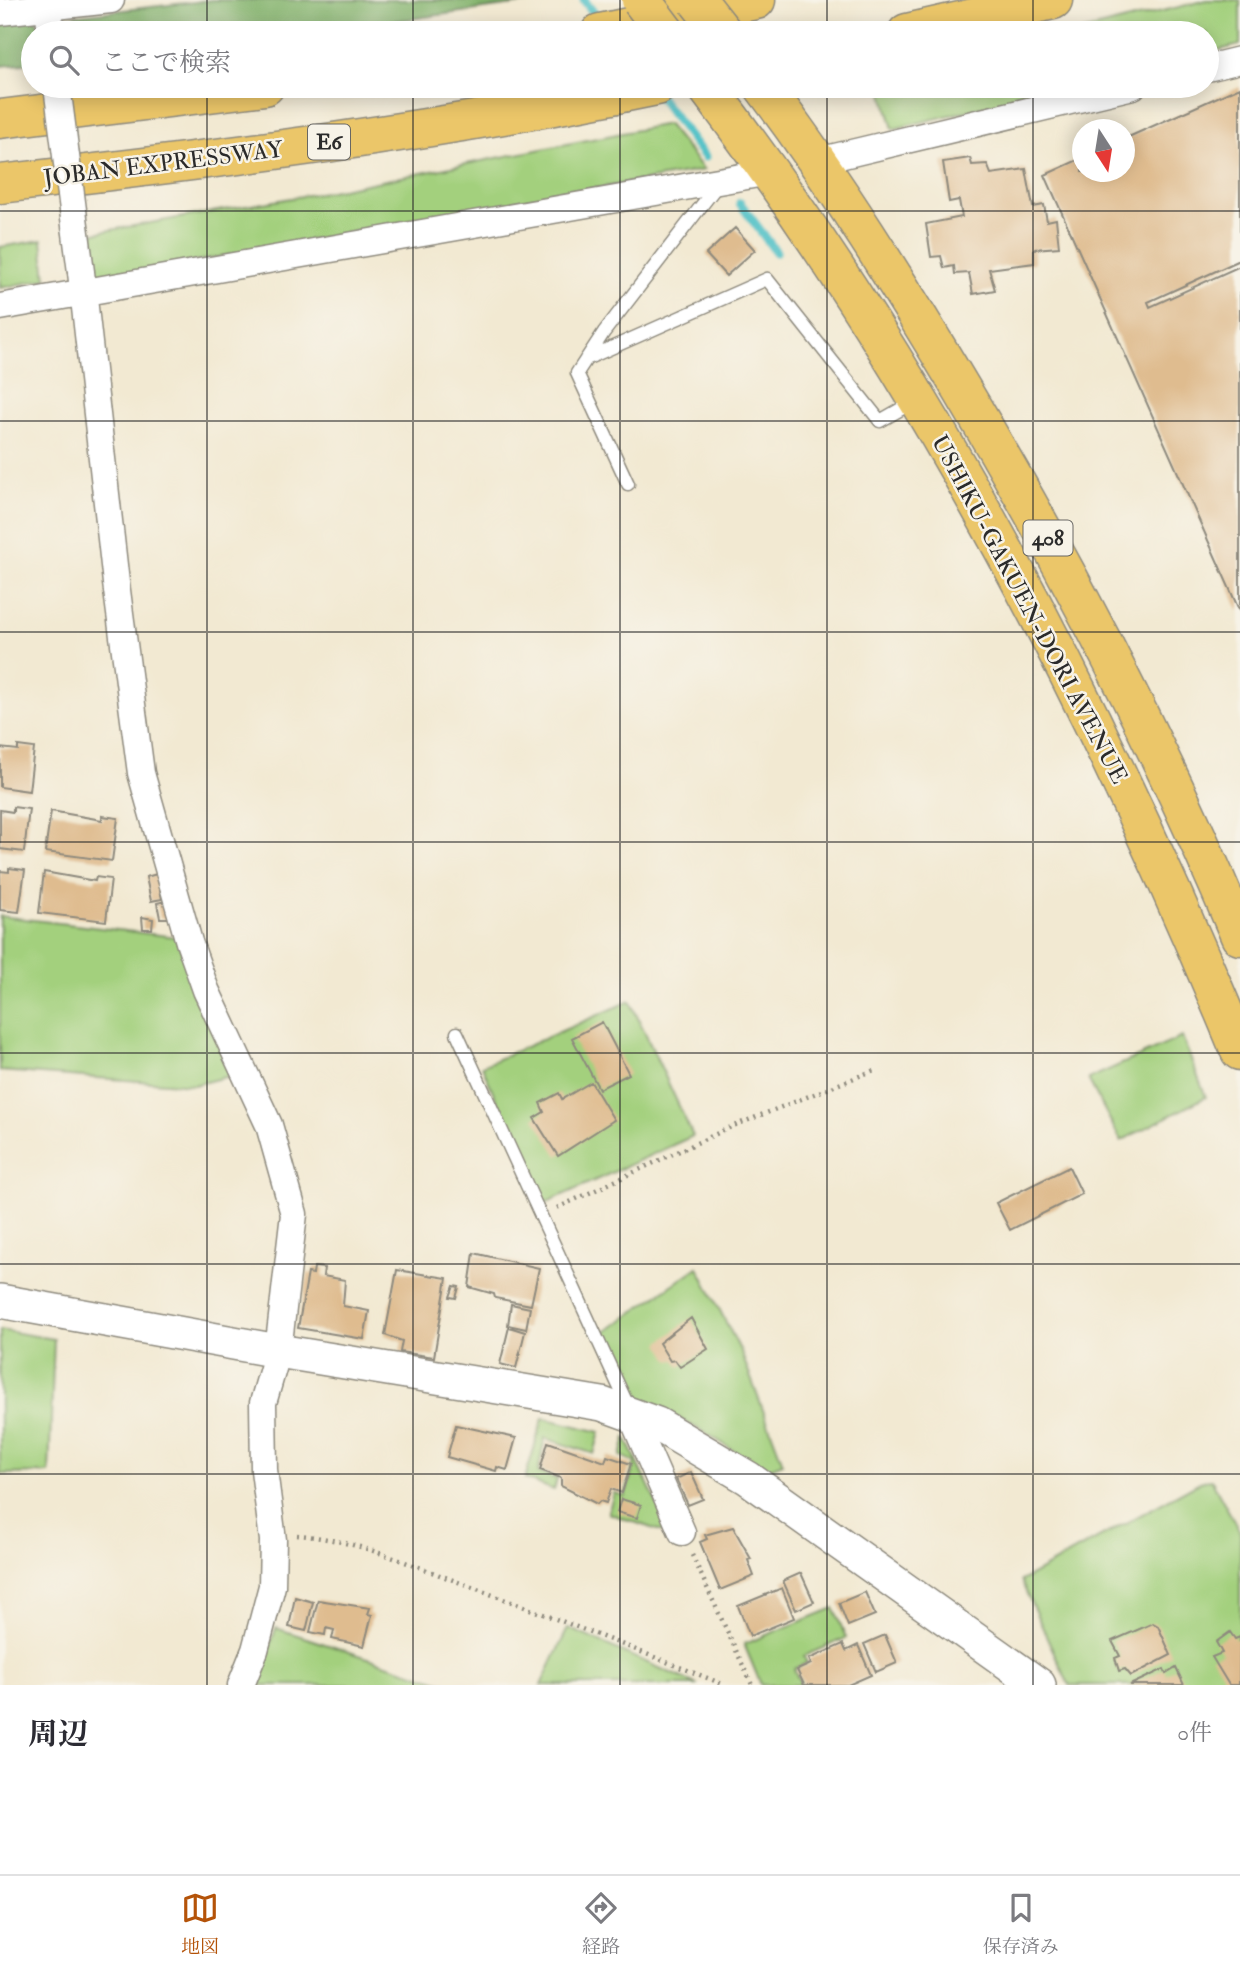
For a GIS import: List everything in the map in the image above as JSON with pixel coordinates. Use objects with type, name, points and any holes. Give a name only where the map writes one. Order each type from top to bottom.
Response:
[{"type":"highway","points":[[641,0],[657,21]]},
{"type":"highway","points":[[697,0],[714,21]]},
{"type":"highway","points":[[656,21],[755,0]]},
{"type":"highway","points":[[960,21],[1053,0]]},
{"type":"highway","points":[[0,119],[169,98]]},
{"type":"highway","name":"JOBAN EXPRESSWAY","points":[[0,184],[152,167],[405,131],[590,98]]},
{"type":"highway","name":"USHIKU-GAKUEN-DORI AVENUE","points":[[715,98],[824,248],[974,493],[1097,729],[1198,950],[1240,1051]]},
{"type":"highway","name":"USHIKU-GAKUEN-DORI AVENUE","points":[[772,98],[818,161],[922,323],[1055,550],[1139,714],[1240,936]]},
{"type":"street","points":[[0,12],[49,21],[111,0]]},
{"type":"street","points":[[1219,65],[1240,60]]},
{"type":"street","points":[[59,98],[141,773],[189,942],[206,990],[269,1125],[295,1214],[278,1351],[264,1403],[264,1469],[272,1534],[272,1586],[241,1685]]},
{"type":"street","points":[[0,307],[82,283],[720,183],[1083,98]]},
{"type":"street","points":[[0,1301],[278,1351],[602,1404],[631,1414],[695,1443],[748,1478],[1040,1685]]},
{"type":"street","points":[[631,1414],[682,1532]]},
{"type":"lane","points":[[628,484],[577,373],[720,183]]},
{"type":"lane","points":[[586,359],[768,279],[880,421],[918,399]]},
{"type":"lane","points":[[457,1033],[631,1414]]},
{"type":"path","points":[[540,1216],[732,1127],[877,1069]]},
{"type":"path","points":[[682,1532],[752,1685]]},
{"type":"path","points":[[272,1534],[318,1536],[400,1561],[595,1632],[725,1685]]},
{"type":"green space","points":[[212,0],[551,0],[394,21],[61,21],[71,16]]},
{"type":"green space","points":[[1207,0],[1240,0],[1240,45],[1219,50],[1219,21],[1122,21]]},
{"type":"green space","points":[[35,18],[37,21],[21,21],[21,64],[0,66],[0,23]]},
{"type":"green space","points":[[884,98],[1021,98],[893,129]]},
{"type":"green space","points":[[667,124],[704,170],[470,210],[107,278],[93,272],[88,234],[336,190]]},
{"type":"green space","points":[[42,240],[46,279],[0,288],[0,247]]},
{"type":"green space","points":[[0,916],[176,937],[233,1075],[194,1085],[0,1071]]},
{"type":"green space","points":[[630,1001],[693,1136],[541,1205],[482,1066]]},
{"type":"green space","points":[[1182,1037],[1206,1097],[1121,1141],[1088,1079]]},
{"type":"green space","points":[[698,1267],[741,1352],[783,1463],[763,1471],[702,1431],[636,1400],[602,1334]]},
{"type":"green space","points":[[0,1330],[54,1339],[49,1473],[0,1474]]},
{"type":"green space","points":[[543,1418],[600,1432],[594,1454],[545,1438],[538,1472],[557,1479],[554,1490],[525,1479]]},
{"type":"green space","points":[[626,1438],[672,1535],[608,1513],[614,1493],[625,1496],[635,1462],[621,1456]]},
{"type":"green space","points":[[1211,1479],[1240,1532],[1240,1685],[1069,1685],[1021,1581],[1200,1482]]},
{"type":"green space","points":[[834,1608],[846,1638],[804,1656],[807,1663],[794,1669],[801,1685],[761,1685],[744,1644]]},
{"type":"green space","points":[[276,1628],[451,1685],[257,1685]]},
{"type":"green space","points":[[568,1628],[698,1685],[541,1685]]},
{"type":"building","points":[[1240,87],[1240,260],[1148,302],[1150,307],[1240,266],[1240,612],[1045,175],[1072,163],[1072,182],[1135,182],[1135,134]]},
{"type":"building","points":[[970,158],[972,165],[987,164],[991,174],[1026,169],[1033,207],[1044,205],[1047,221],[1056,219],[1059,247],[1034,249],[1034,263],[989,269],[995,290],[973,294],[969,273],[955,274],[954,266],[944,268],[941,256],[931,257],[926,224],[962,217],[959,200],[949,202],[943,162]]},
{"type":"building","points":[[735,228],[755,250],[726,276],[706,254]]},
{"type":"building","points":[[18,746],[34,748],[29,791],[0,787],[0,748],[18,750]]},
{"type":"building","points":[[13,807],[29,809],[24,852],[0,849],[0,810],[13,812]]},
{"type":"building","points":[[51,811],[102,820],[102,816],[118,818],[112,861],[45,852]]},
{"type":"building","points":[[9,868],[25,870],[19,912],[0,910],[0,871],[9,872]]},
{"type":"building","points":[[44,872],[95,881],[96,877],[111,879],[106,921],[39,913]]},
{"type":"building","points":[[157,874],[162,899],[151,901],[146,877]]},
{"type":"building","points":[[166,901],[169,918],[160,918],[157,903]]},
{"type":"building","points":[[142,917],[153,919],[152,929],[143,929]]},
{"type":"building","points":[[602,1022],[629,1074],[599,1089],[572,1038]]},
{"type":"building","points":[[591,1082],[614,1120],[558,1156],[534,1118],[544,1112],[540,1103],[559,1093],[562,1099]]},
{"type":"building","points":[[1069,1167],[1082,1194],[1010,1230],[996,1203]]},
{"type":"building","points":[[474,1253],[539,1268],[531,1305],[495,1298],[494,1294],[469,1287]]},
{"type":"building","points":[[314,1267],[324,1268],[323,1276],[345,1280],[343,1306],[369,1311],[364,1339],[298,1328],[308,1273],[313,1274]]},
{"type":"building","points":[[397,1270],[447,1278],[434,1357],[400,1352],[402,1341],[385,1335]]},
{"type":"building","points":[[454,1286],[459,1287],[456,1298],[450,1297]]},
{"type":"building","points":[[511,1304],[530,1308],[526,1329],[508,1325]]},
{"type":"building","points":[[691,1318],[708,1349],[680,1367],[675,1360],[670,1361],[659,1343]]},
{"type":"building","points":[[509,1327],[525,1332],[516,1368],[500,1364]]},
{"type":"building","points":[[456,1425],[516,1438],[507,1470],[497,1467],[496,1471],[447,1457]]},
{"type":"building","points":[[548,1442],[605,1462],[607,1456],[631,1464],[622,1493],[611,1489],[606,1503],[600,1501],[597,1504],[561,1486],[561,1478],[540,1470]]},
{"type":"building","points":[[691,1472],[703,1499],[688,1505],[676,1479]]},
{"type":"building","points":[[621,1499],[641,1505],[637,1518],[617,1512]]},
{"type":"building","points":[[733,1527],[751,1559],[748,1560],[754,1576],[720,1590],[700,1542],[707,1539],[705,1535]]},
{"type":"building","points":[[801,1573],[814,1602],[796,1610],[783,1581]]},
{"type":"building","points":[[782,1588],[794,1618],[750,1636],[738,1606]]},
{"type":"building","points":[[865,1592],[875,1615],[848,1626],[839,1603]]},
{"type":"building","points":[[295,1597],[313,1602],[306,1631],[289,1627]]},
{"type":"building","points":[[318,1600],[370,1608],[368,1614],[372,1615],[364,1646],[332,1639],[334,1630],[326,1628],[325,1635],[310,1632]]},
{"type":"building","points":[[1153,1623],[1158,1626],[1171,1655],[1131,1676],[1125,1669],[1119,1671],[1115,1658],[1120,1656],[1112,1641]]},
{"type":"building","points":[[1230,1632],[1235,1639],[1240,1637],[1239,1685],[1229,1685],[1212,1657],[1222,1653],[1216,1642]]},
{"type":"building","points":[[885,1635],[897,1663],[876,1672],[864,1644]]},
{"type":"building","points":[[843,1644],[846,1651],[858,1645],[871,1675],[848,1685],[804,1685],[797,1670],[811,1664],[809,1659]]},
{"type":"building","points":[[1176,1668],[1184,1685],[1130,1685],[1164,1669],[1166,1674]]},
{"type":"waterway","points":[[584,0],[600,21]]},
{"type":"waterway","points":[[660,98],[705,157]]},
{"type":"waterway","points":[[740,203],[776,252]]}]
